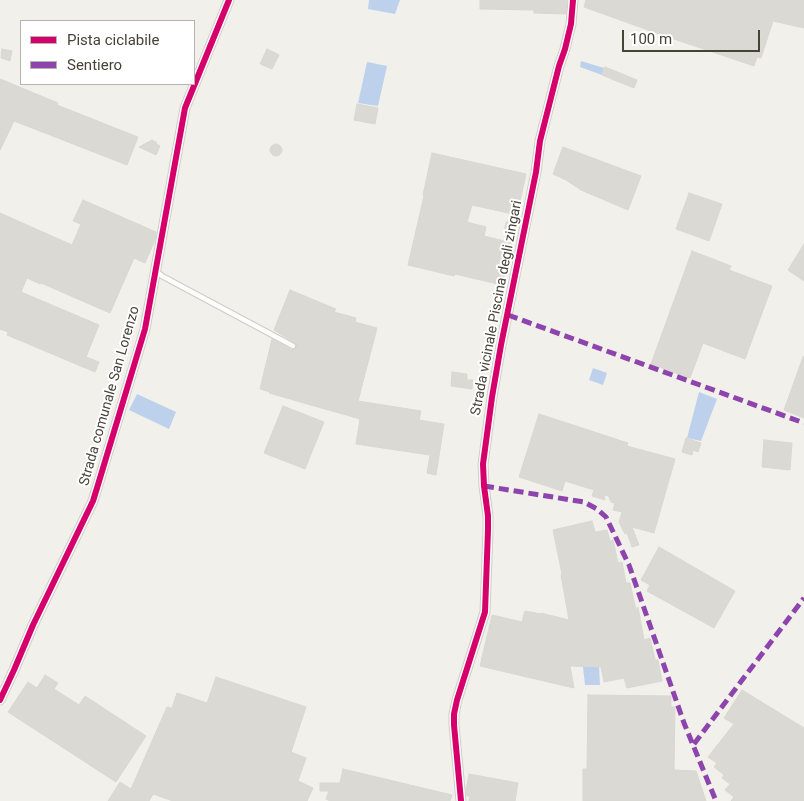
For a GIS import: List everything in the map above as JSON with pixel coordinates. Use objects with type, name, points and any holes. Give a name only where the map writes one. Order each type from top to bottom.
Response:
[{"type":"street","name":"Strada comunale San Lorenzo","points":[[195,81],[228,0]]},
{"type":"street","name":"Strada vicinale Piscina degli zingari","points":[[461,801],[454,714],[484,612],[488,516],[483,464],[492,397],[536,172],[540,141],[571,24],[573,0]]},
{"type":"street","name":"Strada comunale San Lorenzo","points":[[0,700],[33,625],[98,488],[145,328],[184,108],[193,85]]},
{"type":"lane","points":[[155,270],[162,276],[293,346]]},
{"type":"water","points":[[369,0],[400,0],[395,14],[368,9]]},
{"type":"water","points":[[581,61],[604,68],[602,75],[580,67]]},
{"type":"water","points":[[367,62],[387,66],[378,106],[358,103]]},
{"type":"water","points":[[593,368],[607,373],[603,385],[589,380]]},
{"type":"water","points":[[699,392],[717,399],[701,441],[687,438]]},
{"type":"water","points":[[137,394],[176,412],[169,429],[129,410]]},
{"type":"water","points":[[583,667],[599,667],[600,685],[585,685]]},
{"type":"building","points":[[480,0],[567,0],[566,14],[534,13],[534,10],[480,9]]},
{"type":"building","points":[[586,0],[804,0],[804,28],[773,21],[761,58],[757,57],[754,66],[584,7]]},
{"type":"building","points":[[2,49],[12,51],[10,61],[1,58]]},
{"type":"building","points":[[267,49],[279,55],[272,69],[260,64]]},
{"type":"building","points":[[605,67],[637,80],[634,88],[602,75]]},
{"type":"building","points":[[0,79],[58,103],[57,105],[138,137],[127,165],[14,121],[0,150]]},
{"type":"building","points":[[357,104],[378,108],[375,124],[354,120]]},
{"type":"building","points":[[152,140],[160,146],[156,155],[139,147]]},
{"type":"building","points":[[274,144],[278,144],[282,150],[278,156],[274,156],[270,152],[270,148]]},
{"type":"building","points":[[563,147],[641,176],[628,210],[581,190],[553,174]]},
{"type":"building","points":[[432,153],[526,174],[517,215],[472,205],[467,222],[486,227],[484,236],[512,243],[502,285],[408,265]]},
{"type":"building","points":[[689,193],[722,204],[709,241],[676,229]]},
{"type":"building","points":[[83,200],[156,232],[155,240],[145,263],[134,258],[110,313],[27,278],[21,292],[99,325],[86,357],[99,362],[95,372],[7,335],[8,332],[0,329],[0,213],[72,245],[81,224],[73,221]]},
{"type":"building","points":[[512,215],[514,226],[510,234],[505,227]]},
{"type":"building","points":[[804,244],[804,281],[788,270]]},
{"type":"building","points":[[692,251],[731,266],[729,270],[772,286],[745,359],[703,343],[690,378],[651,364]]},
{"type":"building","points":[[290,290],[336,309],[334,312],[356,318],[355,322],[377,328],[358,401],[421,411],[419,420],[444,424],[436,475],[427,473],[430,455],[356,444],[360,419],[260,389],[272,339],[292,350],[295,350],[297,347],[295,343],[274,330]]},
{"type":"building","points":[[804,357],[804,418],[784,410]]},
{"type":"building","points":[[452,372],[467,374],[467,380],[473,380],[472,389],[451,386]]},
{"type":"building","points":[[283,406],[324,422],[305,469],[264,453]]},
{"type":"building","points":[[539,414],[628,443],[627,446],[675,459],[654,533],[632,527],[639,545],[632,547],[627,533],[625,534],[619,522],[622,512],[613,510],[615,503],[611,502],[608,495],[604,496],[605,500],[592,496],[594,490],[565,481],[562,491],[519,477]]},
{"type":"building","points":[[686,438],[701,443],[698,452],[693,450],[692,455],[682,452]]},
{"type":"building","points":[[764,440],[792,443],[790,470],[762,467]]},
{"type":"building","points":[[592,521],[595,532],[607,530],[610,541],[613,540],[618,563],[622,562],[626,583],[630,583],[636,610],[638,607],[644,640],[650,638],[655,660],[658,660],[662,681],[627,688],[624,678],[604,682],[601,667],[570,666],[574,688],[480,666],[492,615],[522,622],[525,611],[569,620],[553,530]]},
{"type":"building","points":[[659,547],[735,591],[714,628],[647,591],[650,585],[641,580]]},
{"type":"building","points":[[45,675],[58,683],[54,689],[79,705],[85,696],[146,736],[116,782],[8,712],[28,682],[37,688]]},
{"type":"building","points":[[216,677],[306,707],[291,752],[306,758],[298,781],[313,788],[307,801],[173,801],[153,794],[149,801],[108,801],[120,782],[131,789],[167,707],[172,708],[177,693],[207,703]]},
{"type":"building","points":[[742,690],[804,728],[804,801],[731,801],[734,797],[725,790],[730,784],[722,778],[724,775],[714,767],[717,763],[708,757],[734,724],[724,718]]},
{"type":"building","points":[[588,695],[671,696],[671,707],[675,707],[674,770],[696,771],[706,801],[583,801],[583,769],[587,769]]},
{"type":"building","points":[[343,769],[452,795],[450,801],[330,801],[326,799],[329,791],[320,791],[320,783],[340,783]]},
{"type":"building","points":[[469,774],[518,783],[515,801],[469,801],[470,796],[467,796],[466,790]]},
{"type":"marked path","points":[[508,315],[804,423]]},
{"type":"marked path","points":[[484,486],[584,502],[597,509],[606,517],[629,565],[684,723],[716,801]]},
{"type":"marked path","points":[[694,744],[804,598]]},
{"type":"cycle path","points":[[195,83],[229,0]]},
{"type":"cycle path","points":[[461,801],[454,714],[485,612],[488,516],[483,464],[492,397],[536,172],[540,141],[571,24],[573,0]]},
{"type":"cycle path","points":[[0,700],[33,625],[93,501],[145,329],[185,108],[194,85]]}]
